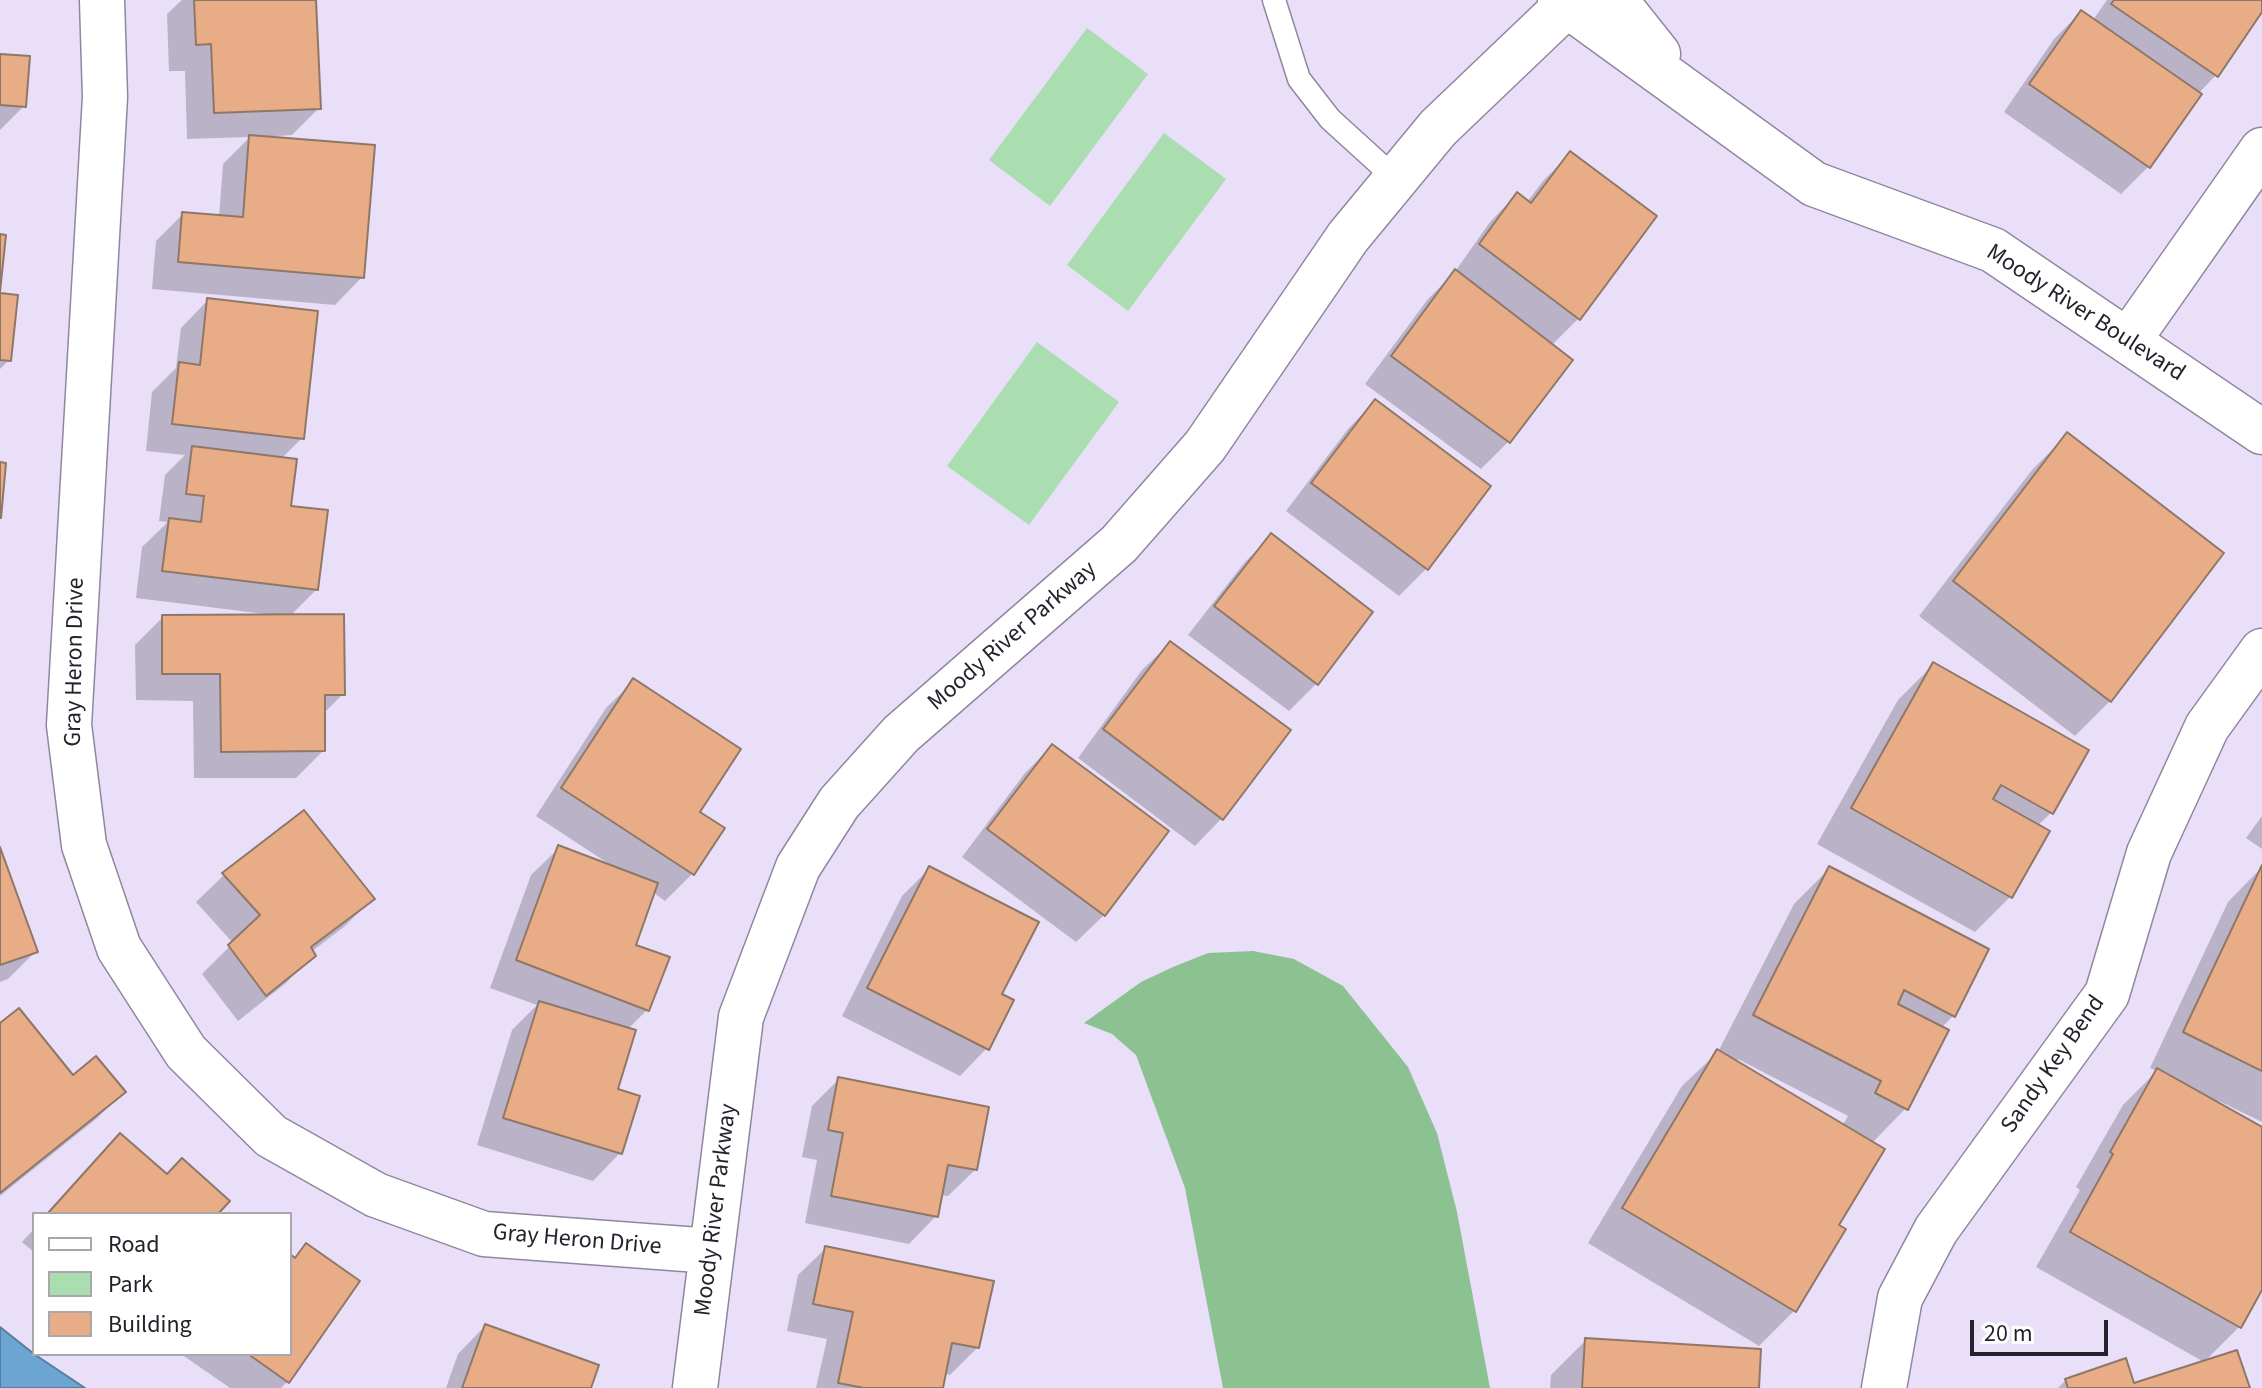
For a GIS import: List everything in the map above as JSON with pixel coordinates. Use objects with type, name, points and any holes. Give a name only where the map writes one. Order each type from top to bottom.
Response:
[{"type":"street","name":"Gray Heron Drive","points":[[102,0],[105,97],[69,725],[84,845],[119,948],[186,1052],[271,1136],[376,1195],[484,1234],[712,1251]]},
{"type":"street","name":"Moody River Boulevard","points":[[1615,0],[1692,97]]},
{"type":"street","name":"Moody River Parkway","points":[[695,1388],[741,1017],[798,867],[839,803],[901,734],[1119,544],[1205,446],[1348,237],[1438,128],[1566,2]]},
{"type":"street","name":"Moody River Boulevard","points":[[1566,2],[1814,184],[1993,250],[2262,432]]},
{"type":"street","points":[[2128,341],[2262,150]]},
{"type":"street","name":"Sandy Key Bend","points":[[1884,1388],[1900,1298],[1936,1230],[2107,994],[2149,853],[2207,727],[2262,651]]},
{"type":"lane","points":[[1274,0],[1299,79],[1330,119],[1396,179]]},
{"type":"green space","points":[[1087,28],[1148,74],[1050,206],[989,160]]},
{"type":"green space","points":[[1164,133],[1226,179],[1128,311],[1067,265]]},
{"type":"green space","points":[[1037,342],[1119,402],[1029,525],[947,466]]},
{"type":"green space","points":[[1253,951],[1294,959],[1343,986],[1408,1067],[1437,1133],[1457,1212],[1490,1388],[1223,1388],[1185,1188],[1136,1055],[1112,1034],[1084,1023],[1141,982],[1173,967],[1208,953]]},
{"type":"water","points":[[0,1327],[32,1352],[32,1356],[37,1356],[85,1388],[0,1388]]},
{"type":"building","points":[[194,0],[316,0],[321,109],[214,113],[211,44],[196,45]]},
{"type":"building","points":[[2114,0],[2262,0],[2262,12],[2218,77],[2111,4]]},
{"type":"building","points":[[2081,10],[2202,94],[2150,168],[2029,84]]},
{"type":"building","points":[[0,54],[30,56],[26,107],[0,105]]},
{"type":"building","points":[[249,135],[375,145],[364,278],[178,262],[182,212],[243,217]]},
{"type":"building","points":[[1570,151],[1657,216],[1580,320],[1479,244],[1517,192],[1531,203]]},
{"type":"building","points":[[0,234],[6,235],[0,292]]},
{"type":"building","points":[[1455,269],[1573,360],[1510,443],[1391,356]]},
{"type":"building","points":[[0,293],[18,295],[11,361],[0,360]]},
{"type":"building","points":[[207,298],[318,311],[304,439],[172,424],[179,362],[200,365]]},
{"type":"building","points":[[1375,399],[1491,486],[1428,570],[1311,483]]},
{"type":"building","points":[[2067,432],[2224,553],[2111,702],[1953,581]]},
{"type":"building","points":[[192,446],[297,459],[291,506],[328,510],[318,590],[162,571],[169,518],[201,522],[204,496],[186,494]]},
{"type":"building","points":[[0,462],[6,463],[1,518],[0,518]]},
{"type":"building","points":[[1271,533],[1373,612],[1318,685],[1214,606]]},
{"type":"building","points":[[344,614],[345,695],[325,695],[325,751],[221,752],[220,674],[162,674],[162,615]]},
{"type":"building","points":[[1170,641],[1291,730],[1223,820],[1103,729]]},
{"type":"building","points":[[1933,662],[2089,750],[2053,814],[2001,785],[1993,799],[2050,831],[2012,898],[1851,808]]},
{"type":"building","points":[[633,678],[741,749],[700,812],[725,828],[694,875],[561,788]]},
{"type":"building","points":[[1052,744],[1169,831],[1105,916],[987,829]]},
{"type":"building","points":[[304,810],[375,899],[311,947],[316,956],[266,996],[228,945],[260,915],[222,873]]},
{"type":"building","points":[[558,845],[658,883],[636,945],[670,957],[649,1011],[516,960]]},
{"type":"building","points":[[0,847],[38,952],[0,965]]},
{"type":"building","points":[[2262,865],[2262,1071],[2183,1032]]},
{"type":"building","points":[[929,866],[1039,922],[1002,994],[1014,1000],[989,1050],[867,988]]},
{"type":"building","points":[[1829,866],[1989,949],[1955,1017],[1904,990],[1898,1004],[1949,1030],[1908,1110],[1875,1093],[1881,1081],[1753,1015]]},
{"type":"building","points":[[539,1001],[636,1030],[618,1089],[640,1096],[622,1154],[503,1118]]},
{"type":"building","points":[[19,1008],[73,1075],[96,1056],[126,1092],[0,1193],[0,1023]]},
{"type":"building","points":[[1717,1049],[1885,1149],[1839,1225],[1846,1229],[1796,1312],[1622,1208]]},
{"type":"building","points":[[2157,1068],[2262,1127],[2262,1290],[2241,1328],[2070,1232]]},
{"type":"building","points":[[838,1077],[989,1107],[977,1170],[948,1165],[938,1217],[831,1196],[843,1133],[828,1130]]},
{"type":"building","points":[[120,1133],[167,1174],[182,1158],[230,1201],[220,1212],[49,1212]]},
{"type":"building","points":[[306,1243],[360,1281],[289,1383],[251,1356],[292,1356],[292,1256],[295,1258]]},
{"type":"building","points":[[825,1246],[994,1281],[979,1348],[952,1343],[943,1388],[864,1388],[838,1383],[853,1312],[813,1304]]},
{"type":"building","points":[[485,1324],[599,1365],[591,1388],[462,1388]]},
{"type":"building","points":[[1585,1338],[1761,1349],[1759,1388],[1582,1388]]},
{"type":"building","points":[[2237,1350],[2250,1388],[2068,1388],[2065,1379],[2126,1358],[2134,1383]]}]
